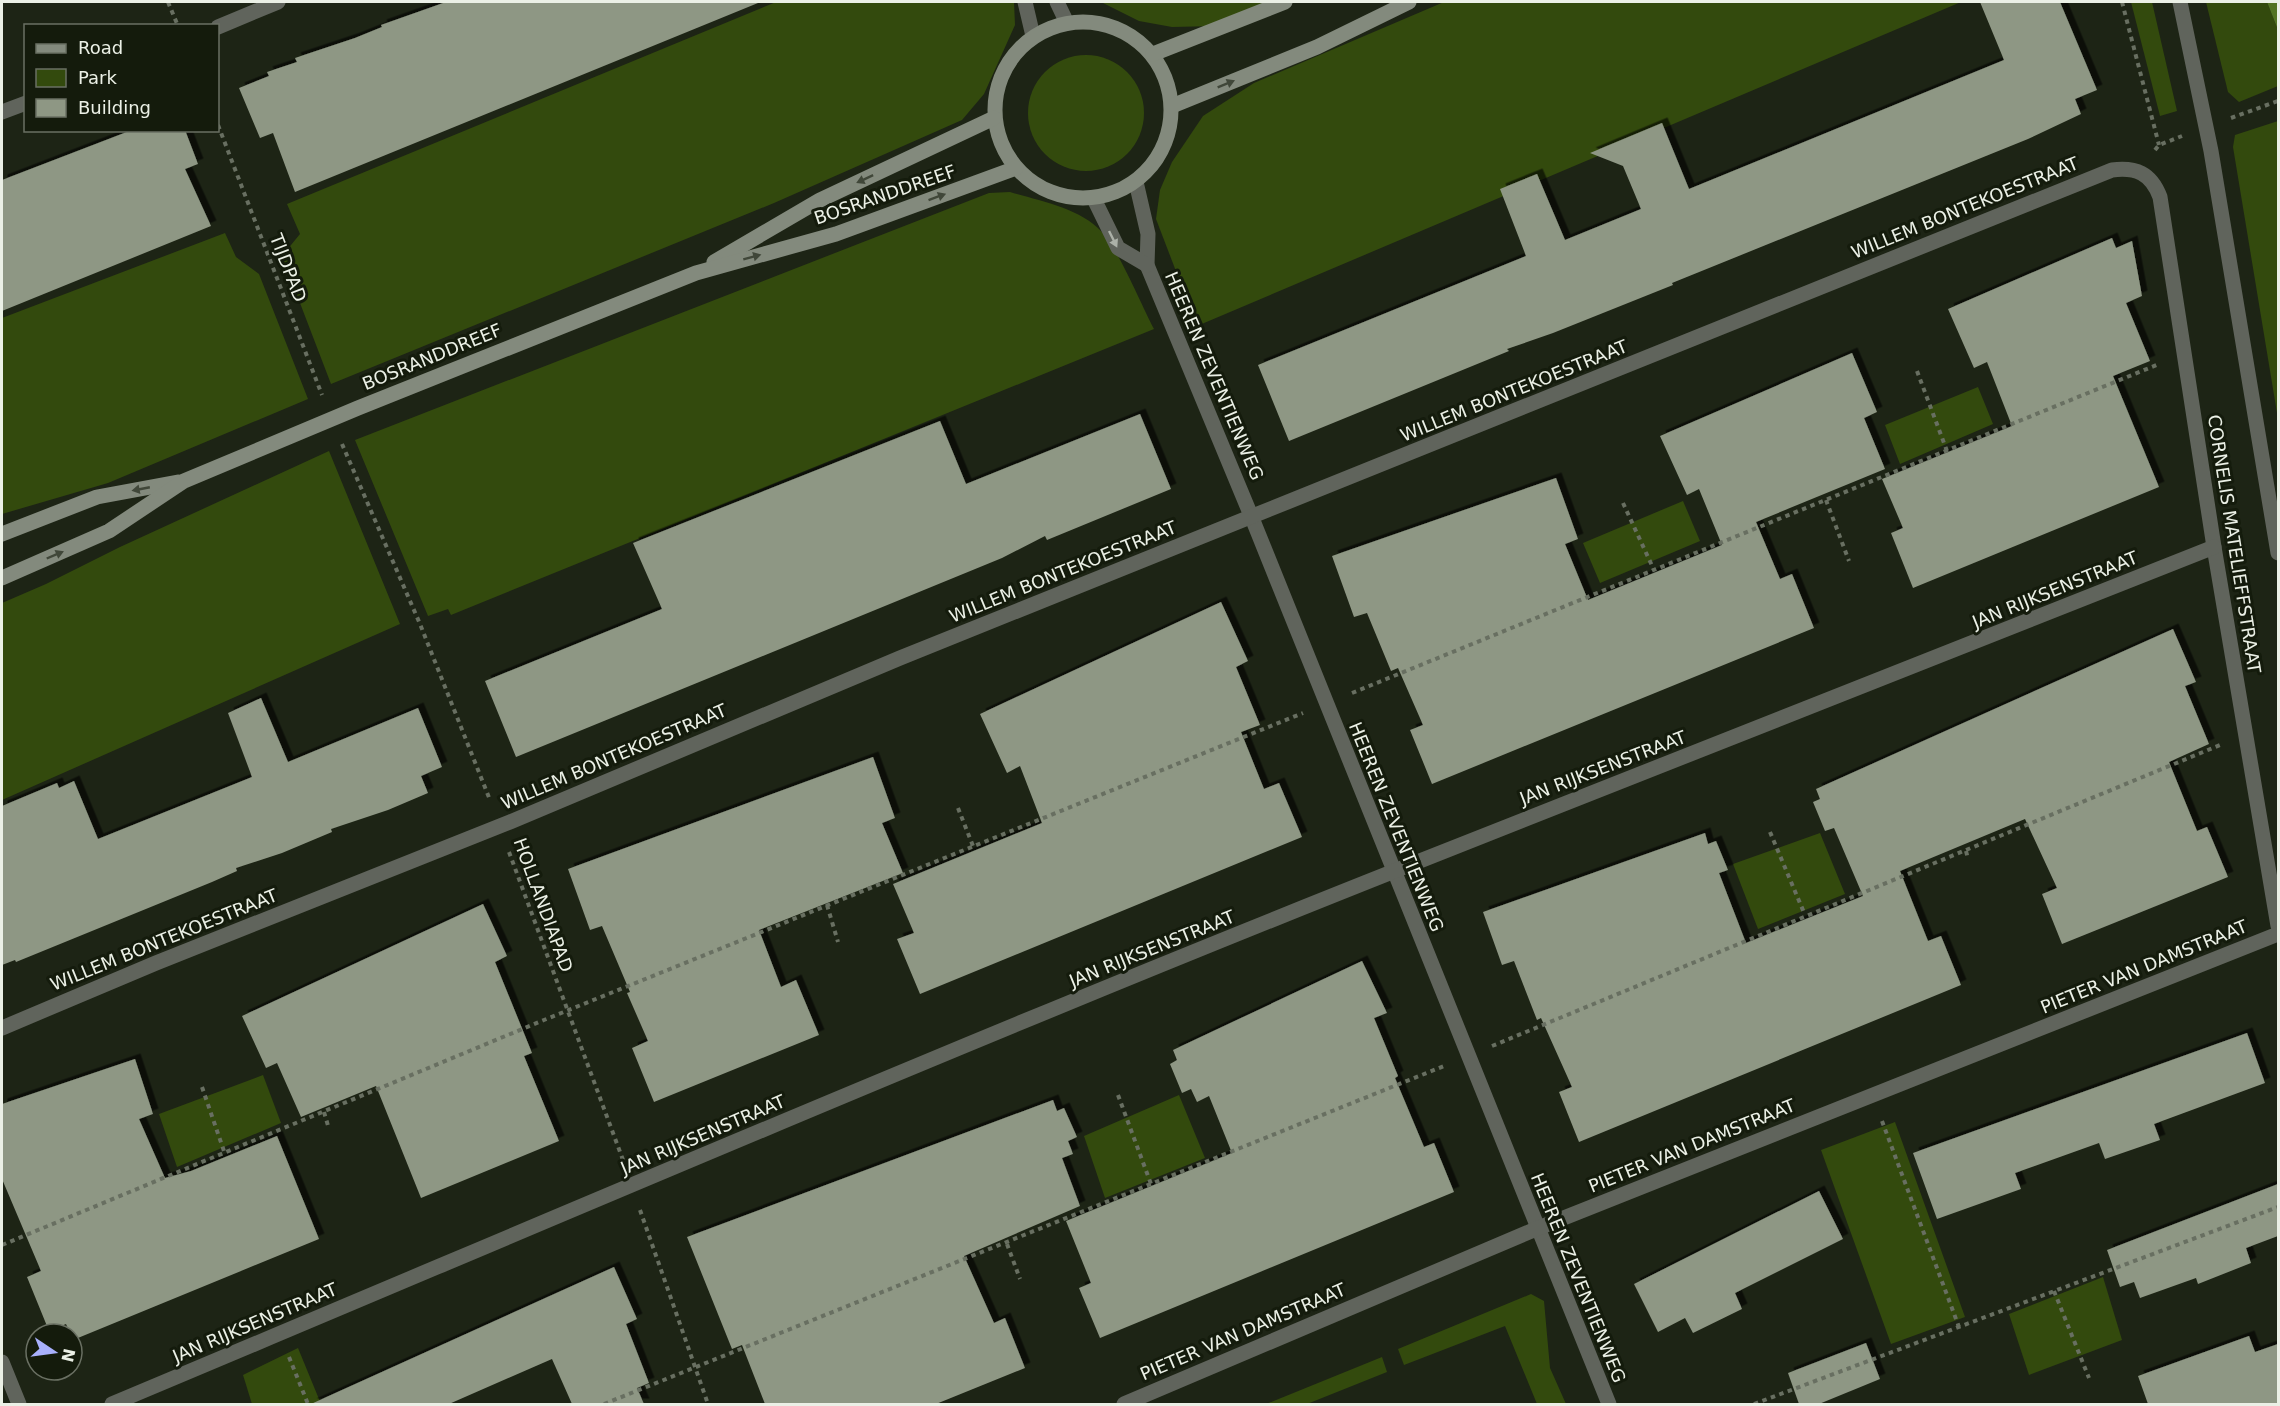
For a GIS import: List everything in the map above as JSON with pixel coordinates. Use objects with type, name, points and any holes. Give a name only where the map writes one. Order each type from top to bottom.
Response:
[{"type":"main road","points":[[1153,54],[1285,2]]},
{"type":"main road","points":[[1172,106],[1317,47],[1409,2]]},
{"type":"main road","points":[[1099,22],[1129,34],[1153,54],[1166,78],[1172,106],[1169,135],[1156,161],[1136,182],[1116,193],[1094,199],[1065,198],[1038,187],[1016,168],[1001,145],[994,118],[998,87],[1011,58],[1033,36],[1067,23],[1099,22]]},
{"type":"main road","name":"BOSRANDDREEF","points":[[696,273],[820,200],[994,118]]},
{"type":"main road","name":"BOSRANDDREEF","points":[[2,578],[110,531],[184,481],[358,408],[696,273],[836,234],[1016,168]]},
{"type":"main road","name":"BOSRANDDREEF","points":[[2,534],[97,497],[184,481]]},
{"type":"street","points":[[219,27],[278,2]]},
{"type":"street","points":[[1025,2],[1033,36]]},
{"type":"street","points":[[1057,2],[1067,23]]},
{"type":"street","points":[[2180,2],[2211,151],[2278,553]]},
{"type":"street","points":[[2,112],[24,104]]},
{"type":"street","name":"WILLEM BONTEKOESTRAAT","points":[[2,1028],[156,963],[500,826],[900,658],[2112,170],[2130,168],[2144,173]]},
{"type":"street","name":"CORNELIS MATELIEFFSTRAAT","points":[[2144,173],[2155,184],[2160,197],[2214,546],[2278,926]]},
{"type":"street","name":"HEEREN ZEVENTIENWEG","points":[[1136,182],[1148,234],[1147,265],[1252,518],[1536,1229],[1609,1404]]},
{"type":"street","name":"HEEREN ZEVENTIENWEG","points":[[1094,199],[1118,248],[1147,265]]},
{"type":"street","name":"JAN RIJKSENSTRAAT","points":[[112,1404],[1393,871],[1894,676],[2214,546]]},
{"type":"street","name":"PIETER VAN DAMSTRAAT","points":[[1124,1404],[1149,1398],[1536,1229],[2278,934]]},
{"type":"street","points":[[2,1362],[19,1404]]},
{"type":"path","points":[[168,2],[177,24]]},
{"type":"path","points":[[2122,2],[2158,145]]},
{"type":"path","points":[[2268,105],[2278,101]]},
{"type":"path","name":"TIJDPAD","points":[[219,128],[324,401]]},
{"type":"path","points":[[2,1245],[568,1010],[2185,354]]},
{"type":"path","points":[[1917,371],[1947,450]]},
{"type":"path","name":"HOLLANDIAPAD","points":[[339,438],[420,624],[500,826],[632,1186],[708,1404]]},
{"type":"path","points":[[1826,500],[1849,561]]},
{"type":"path","points":[[1623,503],[1654,570]]},
{"type":"path","points":[[604,1404],[1007,1244],[2246,735]]},
{"type":"path","points":[[958,808],[973,846]]},
{"type":"path","points":[[1770,832],[1805,915]]},
{"type":"path","points":[[1966,851],[1968,859]]},
{"type":"path","points":[[827,905],[838,942]]},
{"type":"path","points":[[202,1087],[225,1154]]},
{"type":"path","points":[[1118,1095],[1151,1184]]},
{"type":"path","points":[[1872,1095],[1959,1327]]},
{"type":"path","points":[[324,1112],[329,1129]]},
{"type":"path","points":[[1754,1404],[2278,1207]]},
{"type":"path","points":[[1007,1244],[1020,1279]]},
{"type":"path","points":[[2054,1291],[2089,1378]]},
{"type":"path","points":[[280,1334],[308,1404]]},
{"type":"green space","points":[[776,2],[1014,2],[1015,25],[984,94],[962,120],[774,203],[331,384],[282,256],[300,234],[287,204]]},
{"type":"green space","points":[[1101,2],[1279,2],[1216,26],[1172,27],[1139,21]]},
{"type":"green space","points":[[1444,2],[1961,2],[1197,326],[1156,219],[1160,190],[1172,162],[1203,116],[1254,83]]},
{"type":"green space","points":[[2131,2],[2152,2],[2177,111],[2160,116]]},
{"type":"green space","points":[[2206,2],[2267,2],[2278,30],[2278,86],[2239,102],[2228,92]]},
{"type":"green space","points":[[1086,55],[1108,59],[1127,72],[1140,91],[1144,113],[1140,135],[1127,154],[1108,167],[1086,171],[1064,167],[1045,154],[1032,135],[1028,113],[1032,91],[1045,72],[1064,59]]},
{"type":"green space","points":[[2278,121],[2278,419],[2233,147],[2235,135]]},
{"type":"green space","points":[[1010,192],[1071,211],[1102,232],[1122,264],[1154,329],[451,615],[448,609],[428,616],[355,440],[989,193]]},
{"type":"green space","points":[[225,233],[236,257],[259,274],[308,399],[108,483],[2,514],[2,318]]},
{"type":"green space","points":[[1978,387],[1993,424],[1900,464],[1885,425]]},
{"type":"green space","points":[[329,451],[400,624],[2,800],[2,603]]},
{"type":"green space","points":[[1683,501],[1700,541],[1600,583],[1583,543]]},
{"type":"green space","points":[[1820,833],[1845,894],[1758,929],[1733,864]]},
{"type":"green space","points":[[263,1075],[281,1123],[177,1167],[159,1114]]},
{"type":"green space","points":[[1179,1095],[1205,1158],[1105,1198],[1084,1136]]},
{"type":"green space","points":[[1895,1122],[1965,1317],[1891,1344],[1821,1150]]},
{"type":"green space","points":[[2103,1277],[2122,1340],[2029,1375],[2009,1314]]},
{"type":"green space","points":[[1531,1294],[1544,1301],[1550,1368],[1566,1404],[1537,1404],[1505,1326],[1404,1365],[1398,1349]]},
{"type":"green space","points":[[298,1348],[321,1404],[252,1404],[243,1375]]},
{"type":"green space","points":[[1382,1357],[1387,1372],[1307,1404],[1266,1404]]},
{"type":"shaded area","points":[[2267,2],[2278,2],[2278,30]]},
{"type":"building","points":[[446,2],[758,3],[295,192],[273,133],[260,138],[239,88],[269,76],[267,72],[297,62],[295,58],[355,38],[382,27],[381,25]]},
{"type":"building","points":[[1980,2],[2060,2],[2097,90],[2075,99],[2081,114],[2028,139],[1672,283],[1673,285],[1507,349],[1509,351],[1289,441],[1258,365],[1526,256],[1500,189],[1537,174],[1565,240],[1641,209],[1623,166],[1590,153],[1662,123],[1689,189],[2004,60]]},
{"type":"building","points":[[127,132],[186,132],[198,164],[185,169],[211,226],[2,311],[2,180]]},
{"type":"building","points":[[2112,238],[2116,248],[2132,241],[2142,296],[2126,303],[2150,361],[2113,376],[2159,487],[1913,588],[1891,533],[1903,528],[1882,479],[2012,426],[1987,362],[1974,368],[1948,309]]},
{"type":"building","points":[[1852,353],[1877,412],[1864,418],[1885,469],[1756,522],[1780,579],[1792,574],[1814,628],[1432,784],[1410,730],[1423,725],[1398,668],[1391,671],[1367,613],[1354,617],[1332,556],[1556,478],[1578,539],[1565,544],[1588,600],[1722,545],[1699,489],[1687,495],[1660,436]]},
{"type":"building","points":[[1140,414],[1171,489],[1047,540],[1045,536],[1002,558],[516,757],[485,681],[662,609],[633,543],[940,421],[966,484]]},
{"type":"building","points":[[1221,602],[1248,661],[1236,667],[1260,725],[1241,732],[1264,789],[1279,783],[1302,837],[920,994],[897,939],[914,933],[893,884],[1042,823],[1020,766],[1007,773],[980,714]]},
{"type":"building","points":[[2173,629],[2196,682],[2185,686],[2209,744],[2169,762],[2197,831],[2207,827],[2228,877],[2062,944],[2042,894],[2057,888],[2025,819],[1900,871],[1928,941],[1941,936],[1961,985],[1579,1142],[1559,1092],[1572,1087],[1541,1018],[1537,1020],[1514,961],[1502,965],[1483,912],[1705,833],[1708,844],[1716,841],[1728,870],[1719,873],[1746,943],[1863,896],[1834,828],[1825,831],[1813,802],[1820,799],[1816,789]]},
{"type":"building","points":[[261,698],[288,762],[418,708],[442,767],[421,776],[428,793],[388,810],[331,829],[332,832],[282,853],[236,868],[237,871],[212,882],[16,962],[15,960],[2,965],[2,806],[57,783],[59,788],[74,781],[98,839],[252,777],[228,713]]},
{"type":"building","points":[[873,757],[895,818],[882,823],[903,873],[759,930],[781,987],[796,980],[819,1035],[654,1102],[632,1048],[648,1041],[627,993],[630,992],[602,926],[590,930],[568,869]]},
{"type":"building","points":[[483,904],[507,956],[495,962],[532,1053],[524,1056],[559,1141],[421,1198],[376,1086],[301,1117],[277,1063],[266,1068],[242,1016]]},
{"type":"building","points":[[1362,961],[1387,1013],[1374,1018],[1398,1076],[1395,1078],[1424,1147],[1434,1143],[1454,1192],[1100,1338],[1079,1288],[1091,1283],[1066,1221],[1232,1153],[1209,1096],[1197,1102],[1191,1089],[1182,1093],[1170,1064],[1177,1060],[1173,1050]]},
{"type":"building","points":[[2247,1033],[2265,1083],[2154,1124],[2160,1140],[2105,1159],[2099,1143],[2015,1173],[2021,1189],[1937,1219],[1913,1153]]},
{"type":"building","points":[[135,1059],[153,1114],[139,1119],[165,1178],[191,1171],[277,1136],[319,1239],[84,1335],[84,1322],[45,1322],[27,1277],[41,1271],[2,1179],[2,1104]]},
{"type":"building","points":[[1053,1100],[1057,1111],[1064,1108],[1077,1137],[1068,1141],[1073,1154],[1062,1158],[1080,1206],[964,1256],[994,1323],[1005,1318],[1025,1368],[936,1404],[765,1404],[742,1345],[732,1349],[687,1237]]},
{"type":"building","points":[[2278,1184],[2278,1236],[2246,1248],[2251,1263],[2198,1284],[2196,1278],[2140,1298],[2134,1282],[2120,1287],[2107,1250]]},
{"type":"building","points":[[1819,1191],[1843,1239],[1735,1293],[1742,1309],[1693,1333],[1685,1318],[1658,1332],[1634,1284]]},
{"type":"building","points":[[614,1267],[637,1319],[626,1324],[649,1383],[637,1388],[644,1404],[572,1404],[552,1359],[449,1404],[311,1404]]},
{"type":"building","points":[[2249,1336],[2255,1352],[2278,1344],[2278,1404],[2148,1404],[2138,1376]]},
{"type":"building","points":[[1866,1343],[1880,1379],[1819,1404],[1799,1404],[1788,1373]]}]
